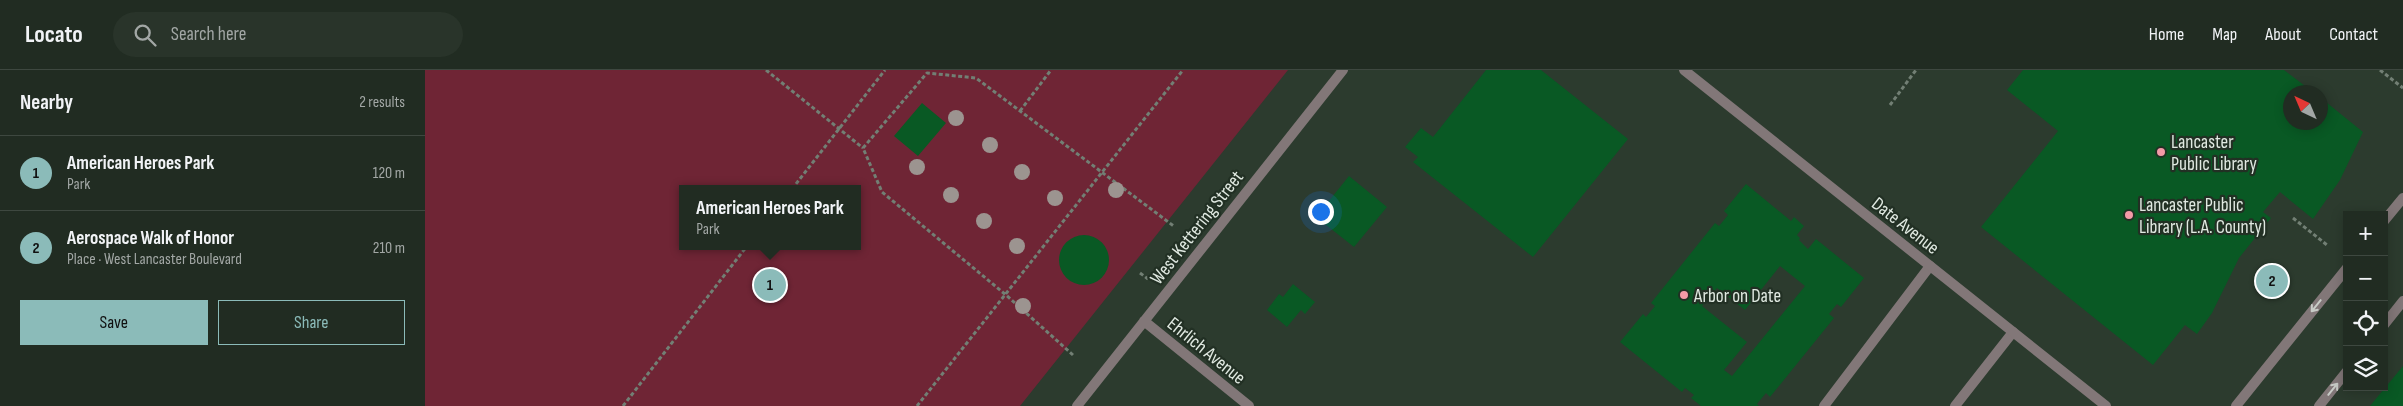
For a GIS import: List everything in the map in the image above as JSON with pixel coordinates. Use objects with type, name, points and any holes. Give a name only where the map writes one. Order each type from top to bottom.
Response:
[{"type":"street","name":"West Kettering Street","points":[[1077,406],[1343,70]]},
{"type":"street","name":"Date Avenue","points":[[1684,70],[2106,406]]},
{"type":"street","points":[[2388,216],[2403,198]]},
{"type":"street","points":[[1824,406],[1930,266]]},
{"type":"street","points":[[2236,406],[2343,273]]},
{"type":"street","points":[[2388,320],[2403,301]]},
{"type":"street","name":"Ehrlich Avenue","points":[[1144,321],[1249,406]]},
{"type":"street","points":[[1955,406],[2013,332]]},
{"type":"street","points":[[2319,406],[2343,376]]},
{"type":"path","points":[[766,70],[863,148],[882,192],[1006,295],[1073,355]]},
{"type":"path","points":[[795,185],[885,70]]},
{"type":"path","points":[[1020,111],[1051,70]]},
{"type":"path","points":[[917,406],[1183,70]]},
{"type":"path","points":[[1890,104],[1916,70]]},
{"type":"path","points":[[2380,70],[2403,88]]},
{"type":"path","points":[[863,148],[927,73],[976,78],[1175,227]]},
{"type":"path","points":[[2293,218],[2327,245]]},
{"type":"path","points":[[623,406],[744,250]]},
{"type":"path","points":[[1139,273],[1147,279]]},
{"type":"shaded area","points":[[425,70],[1288,70],[1020,406],[425,406]]},
{"type":"building","points":[[1486,70],[1541,70],[1628,139],[1533,257],[1413,162],[1418,157],[1405,147],[1421,128],[1433,137]]},
{"type":"building","name":"Lancaster Public Library (L.A. County)","points":[[2023,70],[2284,70],[2304,85],[2283,85],[2283,130],[2328,130],[2328,104],[2363,132],[2340,180],[2313,219],[2280,192],[2263,212],[2271,218],[2239,258],[2212,313],[2197,334],[2185,325],[2153,365],[1981,227],[2058,131],[2007,90]]},
{"type":"building","points":[[922,103],[946,123],[918,156],[894,136]]},
{"type":"building","points":[[1349,176],[1387,207],[1354,247],[1316,217]]},
{"type":"building","name":"Arbor on Date","points":[[1746,184],[1791,221],[1794,217],[1804,226],[1797,235],[1800,238],[1799,240],[1808,249],[1816,239],[1864,278],[1841,307],[1837,304],[1829,314],[1834,318],[1770,397],[1766,393],[1757,404],[1759,406],[1701,406],[1691,398],[1694,395],[1685,388],[1682,392],[1620,342],[1643,314],[1646,317],[1655,306],[1651,303],[1715,223],[1719,226],[1728,215],[1724,211]],"holes":[[[1780,266],[1805,286],[1732,376],[1724,370],[1747,342],[1702,306],[1717,288],[1745,310]]]},
{"type":"building","points":[[1079,235],[1089,235],[1102,242],[1109,255],[1109,265],[1102,278],[1089,285],[1079,285],[1070,281],[1063,274],[1059,265],[1059,255],[1063,246],[1070,239]]},
{"type":"building","points":[[1293,284],[1315,302],[1305,314],[1301,310],[1287,327],[1267,310],[1279,294],[1283,297]]},
{"type":"building","points":[[2403,366],[2403,406],[2370,406],[2382,391],[2388,391],[2388,384]]},
{"type":"place","name":"Lancaster Public Library","points":[[2161,152]]},
{"type":"place","name":"Lancaster Public Library (L.A. County)","points":[[2129,215]]},
{"type":"place","name":"Aerospace Walk of Honor","points":[[2272,281]]},
{"type":"place","name":"American Heroes Park","points":[[770,285]]},
{"type":"place","name":"Arbor on Date","points":[[1684,295]]}]
